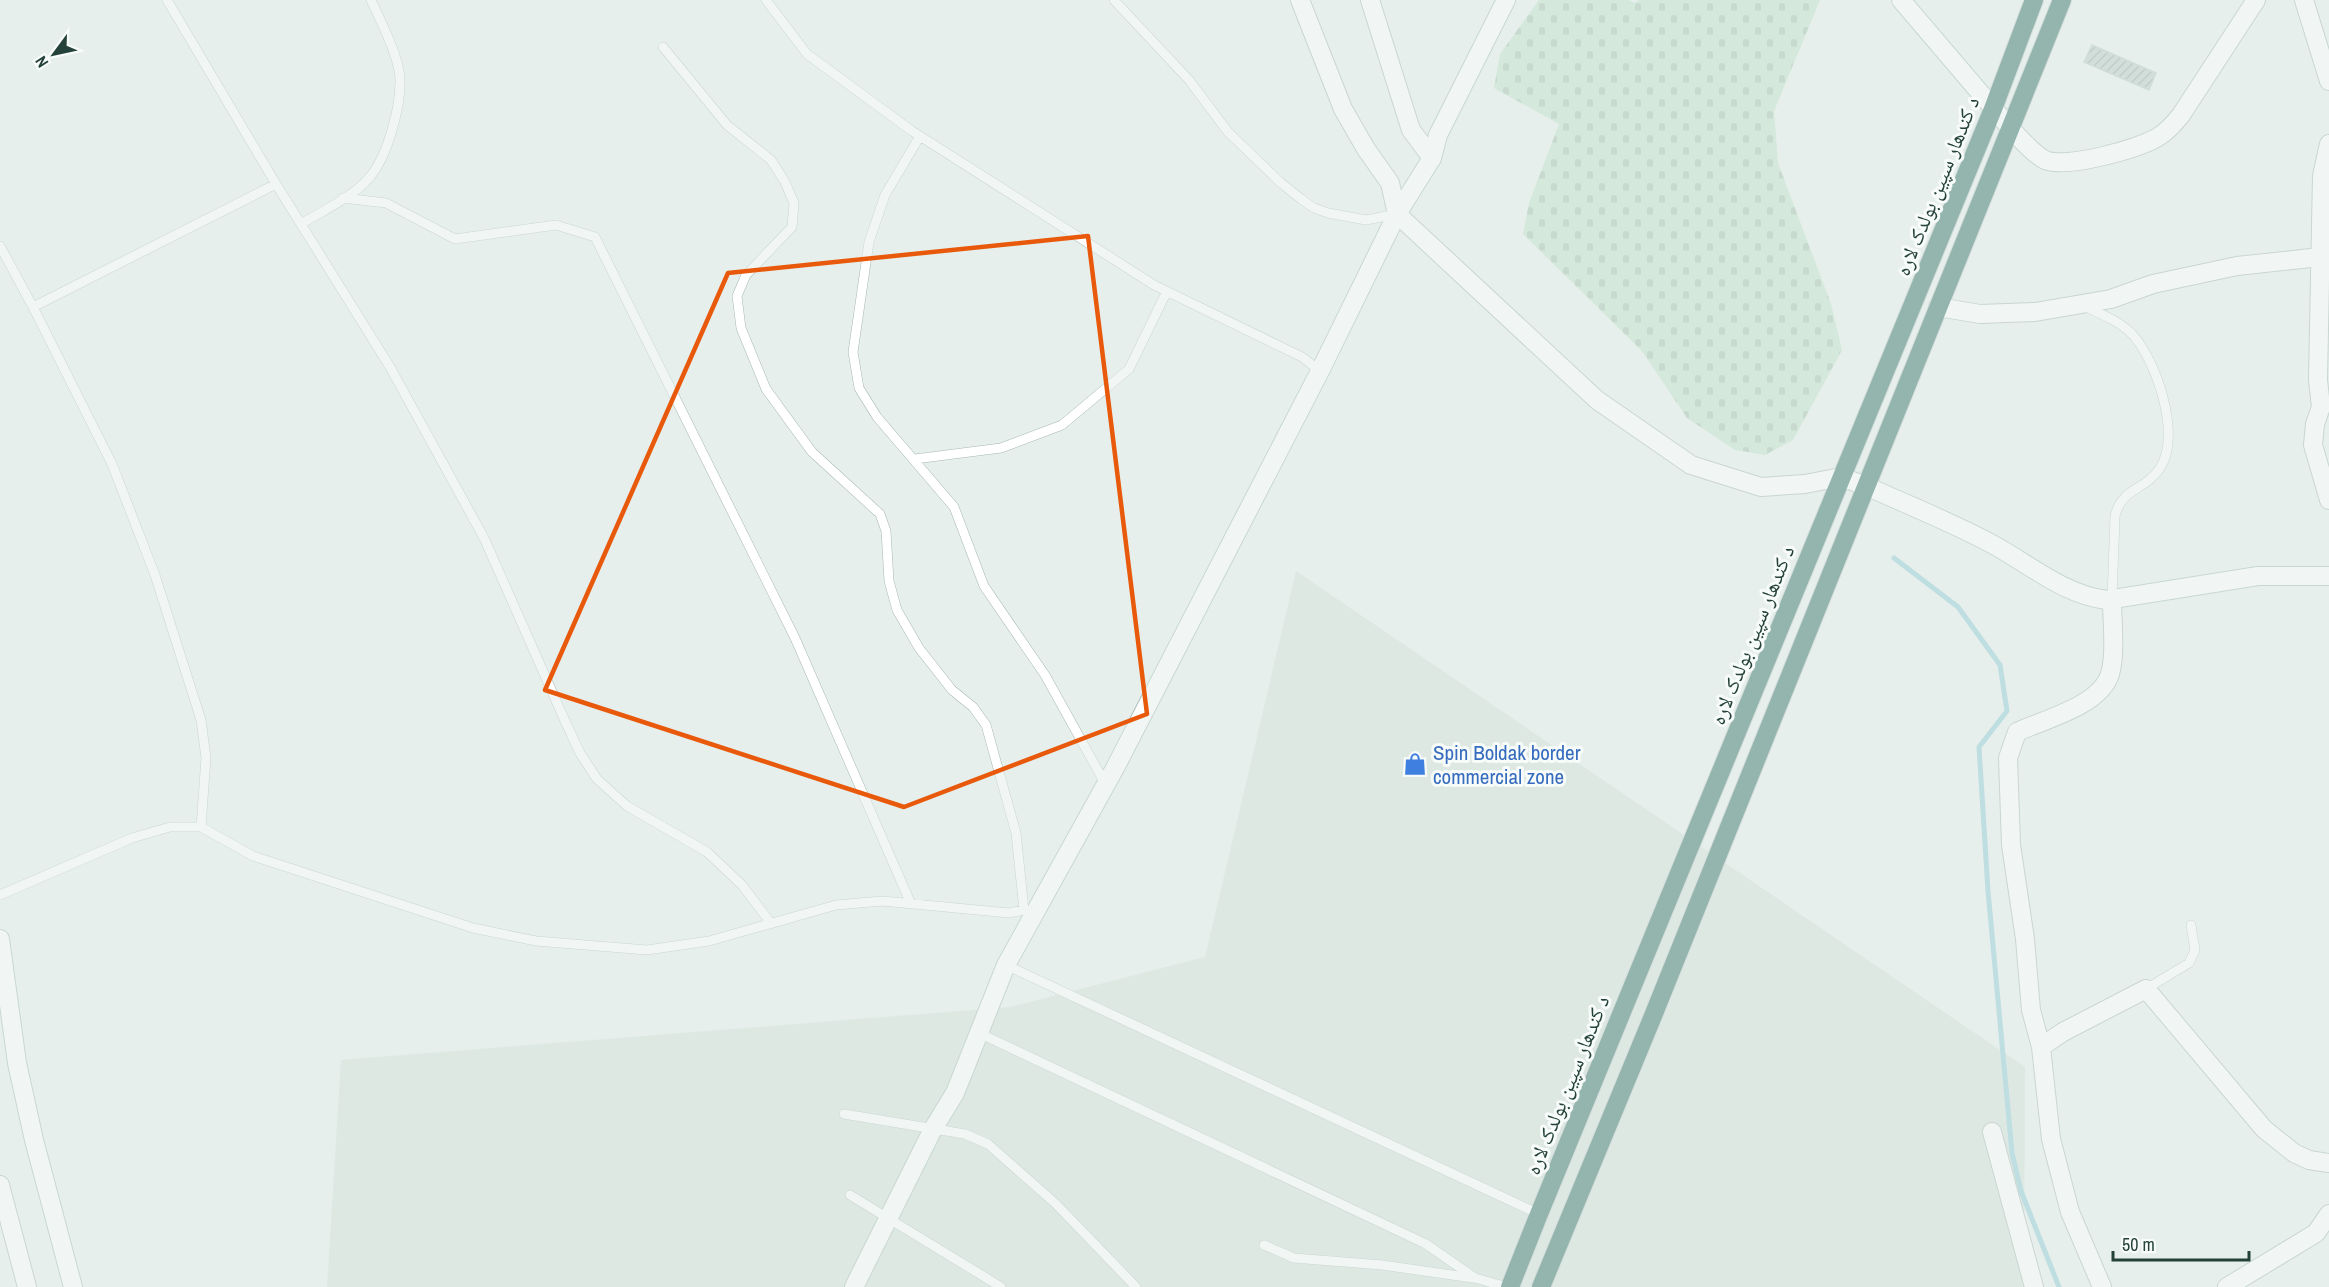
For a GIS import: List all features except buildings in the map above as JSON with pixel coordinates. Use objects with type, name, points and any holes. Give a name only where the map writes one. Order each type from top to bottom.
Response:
[{"type":"highway","name":"د کندهار سپین بولدک لاره","points":[[1509,1287],[1993,109],[2034,0]]},
{"type":"highway","points":[[1541,1287],[1653,1016],[2062,0]]},
{"type":"street","points":[[1300,0],[1343,109],[1366,149],[1390,183],[1397,214],[1597,400],[1691,465],[1761,487],[1804,484],[1841,477],[1939,518],[1984,540],[2076,592],[2096,599],[2112,599],[2259,576],[2329,576]]},
{"type":"street","points":[[1370,0],[1411,130],[1432,158]]},
{"type":"street","points":[[854,1287],[933,1129],[955,1093],[1006,965],[1030,912],[1106,785],[1320,371],[1397,214],[1432,158],[1437,135],[1506,0]]},
{"type":"street","points":[[1901,0],[2011,129],[2036,154],[2047,161],[2063,163],[2076,162],[2138,146],[2156,139],[2170,129],[2256,0]]},
{"type":"street","points":[[2304,0],[2329,81]]},
{"type":"street","points":[[2329,144],[2322,176],[2318,380],[2320,407],[2315,424],[2313,445],[2329,500]]},
{"type":"street","points":[[1938,307],[1980,314],[2035,312],[2111,299],[2153,284],[2236,266],[2320,257]]},
{"type":"street","points":[[2102,1287],[2070,1212],[2051,1139],[2041,1047],[2031,1010],[2025,939],[2012,845],[2008,758],[2017,732],[2076,708],[2098,693],[2110,675],[2112,599]]},
{"type":"street","points":[[0,939],[17,1063],[34,1140],[74,1287]]},
{"type":"street","points":[[2041,1047],[2063,1032],[2146,989],[2264,1129],[2294,1153],[2309,1160],[2329,1163]]},
{"type":"street","points":[[1992,1132],[2034,1287]]},
{"type":"street","points":[[0,1185],[27,1287]]},
{"type":"street","points":[[2227,1287],[2316,1233],[2329,1214]]},
{"type":"lane","points":[[167,0],[276,184],[390,367],[483,538],[580,753],[597,779],[627,806],[707,852],[742,885],[770,922]]},
{"type":"lane","points":[[301,224],[343,198],[369,178],[383,155],[396,113],[400,77],[391,47],[371,0]]},
{"type":"lane","points":[[766,0],[807,54],[920,135],[1167,291],[1302,357],[1320,371]]},
{"type":"lane","points":[[1114,0],[1189,80],[1214,117],[1228,132],[1301,200],[1314,208],[1342,217],[1366,220],[1397,214]]},
{"type":"lane","points":[[0,896],[132,838],[170,827],[201,827],[253,856],[473,928],[536,941],[647,950],[709,941],[836,905],[882,901],[1009,913],[1030,912],[1017,833],[986,725],[973,707],[952,690],[919,648],[897,610],[889,581],[886,531],[880,514],[812,452],[766,389],[741,328],[737,296],[746,275],[792,226],[794,204],[785,182],[771,160],[727,125],[663,47]]},
{"type":"lane","points":[[920,135],[885,195],[869,242],[853,352],[859,388],[878,417],[954,507],[984,586],[1045,675],[1106,785]]},
{"type":"lane","points":[[33,307],[276,184]]},
{"type":"lane","points":[[343,198],[386,203],[455,239],[556,225],[595,237],[795,638],[911,904]]},
{"type":"lane","points":[[0,246],[112,464],[155,575],[201,720],[206,758],[201,827]]},
{"type":"lane","points":[[915,459],[1000,448],[1062,425],[1129,369],[1167,291]]},
{"type":"lane","points":[[2080,304],[2119,323],[2141,345],[2156,380],[2168,422],[2166,456],[2160,468],[2149,481],[2124,496],[2118,504],[2115,516],[2112,599]]},
{"type":"lane","points":[[2146,989],[2188,963],[2195,950],[2191,926]]},
{"type":"lane","points":[[1006,965],[1539,1214]]},
{"type":"lane","points":[[979,1033],[1426,1244],[1475,1278]]},
{"type":"lane","points":[[844,1114],[965,1134],[988,1144],[1056,1204],[1136,1287]]},
{"type":"lane","points":[[850,1195],[1001,1287]]},
{"type":"lane","points":[[1264,1245],[1294,1258],[1382,1265],[1475,1278],[1509,1287]]},
{"type":"highlighted area","points":[[1088,236],[1147,714],[904,807],[545,690],[728,273]]},
{"type":"shaded area","name":"Spin Boldak border commercial zone","points":[[1296,571],[2025,1067],[2024,1287],[327,1287],[341,1060],[1010,1007],[1205,957]]},
{"type":"green space","points":[[1539,0],[1628,0],[1635,3],[1639,0],[1820,0],[1774,111],[1778,163],[1831,304],[1842,350],[1793,440],[1765,455],[1735,450],[1687,418],[1642,351],[1523,234],[1529,203],[1559,124],[1494,88],[1500,54]]},
{"type":"waterway","points":[[1894,558],[1958,607],[2000,665],[2007,711],[1979,747],[1988,891],[2012,1153],[2021,1191],[2059,1287]]},
{"type":"place","name":"Spin Boldak border commercial zone","points":[[1415,764]]}]
